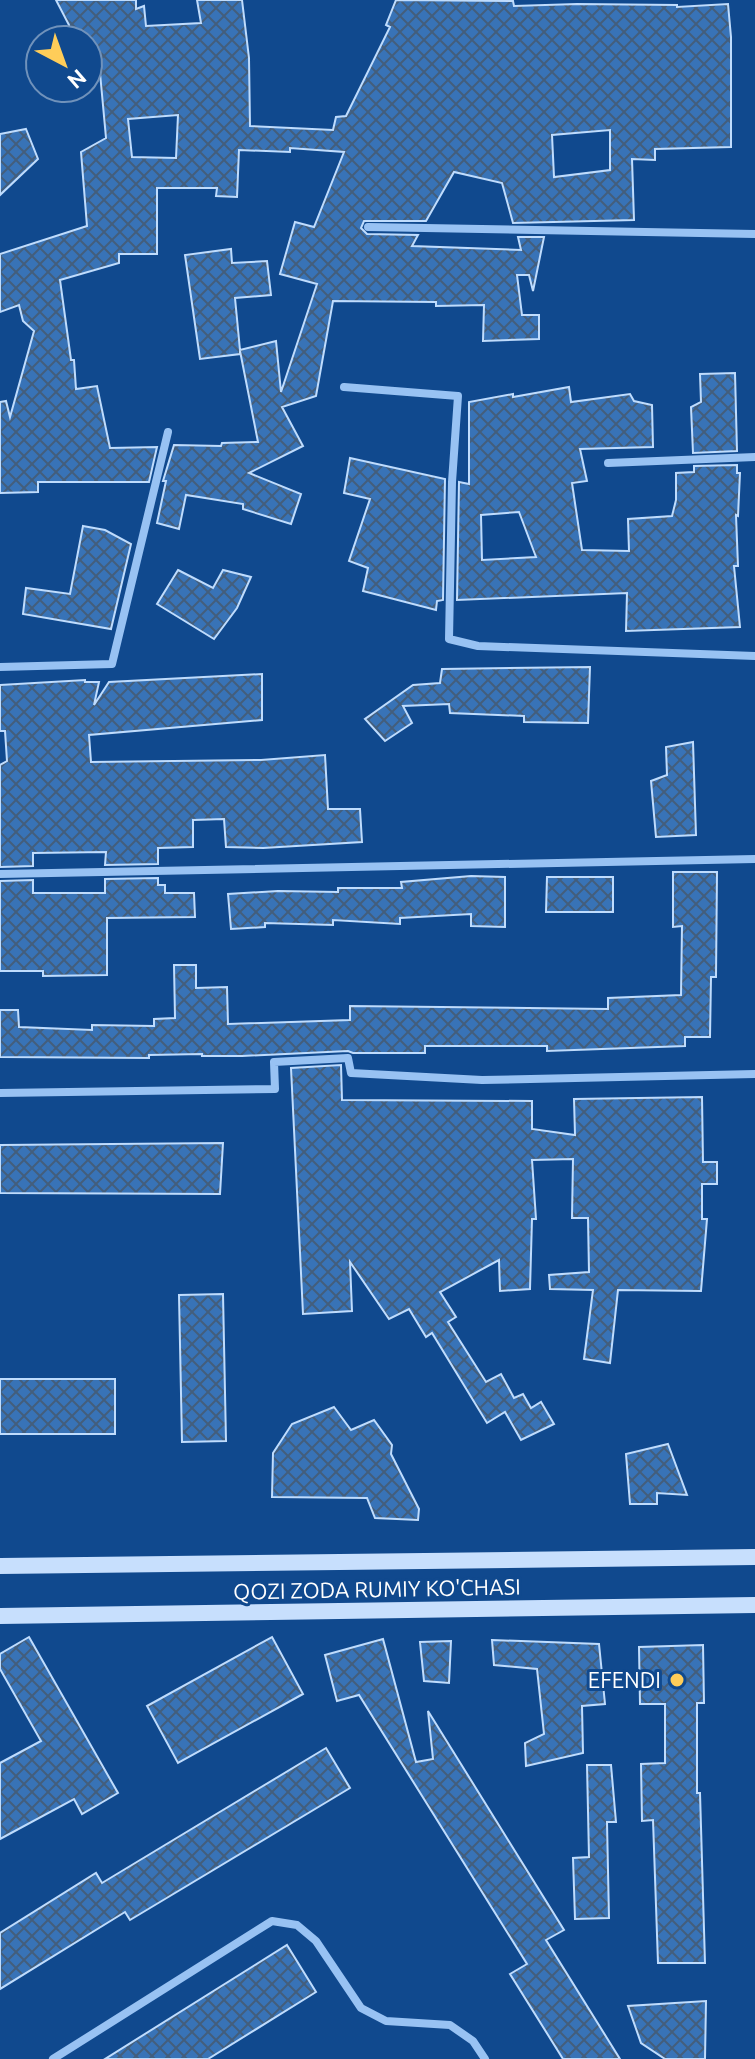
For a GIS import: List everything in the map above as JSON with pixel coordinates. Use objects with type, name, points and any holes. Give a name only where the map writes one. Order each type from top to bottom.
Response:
[{"type":"street","points":[[368,227],[755,234]]},
{"type":"street","points":[[344,387],[458,396],[452,482],[449,639],[478,646],[755,656]]},
{"type":"street","points":[[0,667],[112,664],[168,432]]},
{"type":"street","points":[[608,463],[755,457]]},
{"type":"street","points":[[0,874],[755,859]]},
{"type":"street","points":[[0,1093],[275,1089],[274,1062],[348,1058],[351,1073],[482,1080],[755,1074]]},
{"type":"street","name":"QOZI ZODA RUMIY KO'CHASI","points":[[0,1566],[755,1557]]},
{"type":"street","name":"QOZI ZODA RUMIY KO'CHASI","points":[[0,1616],[755,1605]]},
{"type":"street","points":[[53,2059],[272,1921],[297,1925],[316,1941],[361,2008],[386,2021],[450,2025],[473,2041],[485,2059]]},
{"type":"building","points":[[56,0],[136,0],[136,9],[144,6],[146,26],[201,23],[197,0],[242,0],[249,58],[250,126],[333,130],[336,117],[346,116],[390,27],[386,25],[396,0],[513,1],[514,6],[677,7],[728,4],[731,147],[655,149],[655,160],[632,159],[634,220],[513,223],[502,183],[454,172],[426,221],[364,221],[361,228],[367,234],[418,235],[412,246],[521,250],[518,237],[544,237],[533,291],[529,275],[517,275],[522,315],[539,315],[539,339],[483,341],[484,305],[333,301],[316,396],[282,407],[303,446],[249,473],[301,494],[291,524],[243,509],[243,504],[186,495],[179,529],[157,523],[166,481],[163,481],[174,445],[221,446],[222,443],[258,442],[240,351],[240,354],[200,359],[185,255],[231,249],[232,263],[267,261],[271,295],[235,298],[240,350],[276,341],[281,392],[317,284],[280,274],[295,222],[314,227],[344,152],[290,148],[290,152],[239,150],[237,197],[216,196],[217,188],[157,188],[157,254],[119,254],[119,263],[60,280],[76,389],[97,386],[110,448],[157,447],[149,482],[38,482],[38,492],[0,493],[0,402],[6,401],[10,417],[34,331],[23,321],[19,305],[0,312],[0,254],[87,226],[81,152],[106,138],[103,104],[104,24],[68,24]],"holes":[[[178,115],[176,158],[132,157],[128,119]],[[610,130],[610,170],[554,177],[552,135]]]},
{"type":"building","points":[[26,129],[38,159],[0,195],[0,134]]},
{"type":"building","points":[[735,373],[737,451],[693,453],[691,407],[701,402],[700,374]]},
{"type":"building","points":[[569,387],[571,402],[630,394],[634,401],[652,405],[653,447],[580,449],[587,481],[572,483],[582,550],[629,551],[628,519],[672,516],[676,500],[676,473],[694,472],[694,466],[737,465],[737,473],[740,473],[736,515],[738,566],[734,566],[740,627],[626,631],[627,593],[457,600],[459,482],[469,484],[469,402],[513,394],[513,397]],"holes":[[[519,512],[536,557],[482,560],[481,515]]]},
{"type":"building","points":[[350,458],[445,479],[443,600],[437,601],[436,610],[363,591],[368,568],[349,561],[370,499],[344,493]]},
{"type":"building","points":[[83,526],[105,530],[131,544],[111,629],[23,614],[26,588],[70,594]]},
{"type":"building","points":[[178,570],[213,588],[223,570],[251,577],[237,608],[214,639],[157,604]]},
{"type":"building","points":[[590,667],[588,723],[524,722],[524,716],[450,713],[449,704],[403,706],[412,723],[385,741],[365,719],[413,685],[440,683],[442,669]]},
{"type":"building","points":[[262,674],[262,720],[89,735],[91,762],[261,760],[325,755],[328,809],[360,809],[362,842],[226,847],[224,819],[193,820],[193,847],[158,848],[158,864],[105,865],[106,852],[33,853],[33,866],[0,867],[0,765],[7,761],[5,731],[0,731],[0,685],[85,680],[99,682],[94,705],[109,682]]},
{"type":"building","points":[[693,742],[696,835],[656,837],[651,781],[667,775],[666,747]]},
{"type":"building","points":[[673,872],[717,872],[716,977],[711,977],[710,1037],[685,1037],[685,1046],[547,1051],[547,1046],[425,1046],[425,1053],[348,1051],[242,1056],[149,1055],[149,1058],[0,1057],[0,1010],[18,1010],[19,1027],[92,1030],[92,1025],[154,1026],[154,1019],[175,1018],[174,965],[196,965],[196,988],[227,987],[228,1024],[350,1020],[350,1006],[608,1009],[608,998],[681,995],[682,926],[673,927]]},
{"type":"building","points":[[471,876],[505,877],[505,927],[471,926],[471,914],[400,918],[400,924],[333,920],[333,925],[265,923],[265,927],[231,929],[228,894],[402,888],[401,882]]},
{"type":"building","points":[[547,877],[613,877],[613,912],[546,912]]},
{"type":"building","points":[[158,878],[158,885],[165,885],[165,893],[194,893],[195,917],[107,918],[107,975],[43,976],[43,971],[0,971],[0,881],[33,880],[33,893],[105,893],[105,879]]},
{"type":"building","points":[[341,1065],[342,1100],[532,1101],[532,1129],[575,1135],[574,1099],[702,1097],[703,1162],[717,1162],[717,1184],[702,1184],[702,1219],[707,1219],[701,1291],[618,1290],[610,1363],[584,1359],[593,1290],[550,1289],[549,1275],[589,1272],[588,1218],[572,1218],[573,1159],[532,1160],[536,1219],[532,1219],[530,1289],[500,1291],[499,1260],[440,1292],[456,1317],[448,1322],[486,1382],[501,1374],[514,1398],[523,1394],[531,1408],[541,1402],[554,1424],[521,1440],[505,1412],[487,1423],[432,1333],[426,1337],[409,1309],[389,1319],[350,1262],[352,1311],[303,1314],[291,1068]]},
{"type":"building","points":[[223,1143],[220,1194],[0,1193],[0,1145]]},
{"type":"building","points":[[223,1294],[226,1441],[182,1442],[179,1295]]},
{"type":"building","points":[[0,1379],[115,1379],[115,1434],[0,1434]]},
{"type":"building","points":[[334,1407],[351,1430],[374,1420],[392,1445],[391,1454],[419,1509],[418,1520],[375,1518],[367,1498],[272,1497],[273,1453],[292,1424]]},
{"type":"building","points":[[668,1444],[687,1495],[657,1493],[657,1504],[630,1504],[626,1454]]},
{"type":"building","points":[[29,1637],[118,1793],[82,1814],[74,1799],[0,1839],[0,1763],[41,1741],[0,1669],[0,1654]]},
{"type":"building","points":[[272,1637],[303,1694],[178,1763],[147,1706]]},
{"type":"building","points":[[383,1639],[416,1762],[433,1759],[428,1711],[564,1930],[546,1940],[620,2059],[563,2059],[510,1974],[527,1964],[359,1695],[337,1701],[325,1655]]},
{"type":"building","points":[[492,1640],[599,1644],[605,1704],[582,1706],[583,1753],[526,1766],[525,1743],[544,1734],[537,1669],[494,1665]]},
{"type":"building","points":[[451,1641],[449,1683],[424,1681],[420,1642]]},
{"type":"building","points":[[703,1645],[704,1703],[697,1703],[697,1793],[700,1793],[705,1963],[658,1963],[653,1820],[642,1821],[641,1764],[665,1763],[665,1704],[640,1704],[639,1647]]},
{"type":"building","points":[[326,1748],[350,1788],[130,1920],[125,1912],[0,1989],[0,1933],[96,1873],[102,1883]]},
{"type":"building","points":[[587,1765],[611,1765],[616,1822],[607,1822],[609,1918],[575,1919],[573,1858],[589,1857]]},
{"type":"building","points":[[287,1945],[316,1992],[208,2059],[105,2059]]},
{"type":"building","points":[[706,2001],[705,2059],[665,2059],[641,2043],[628,2006]]},
{"type":"place","name":"EFENDI","points":[[677,1680]]}]
